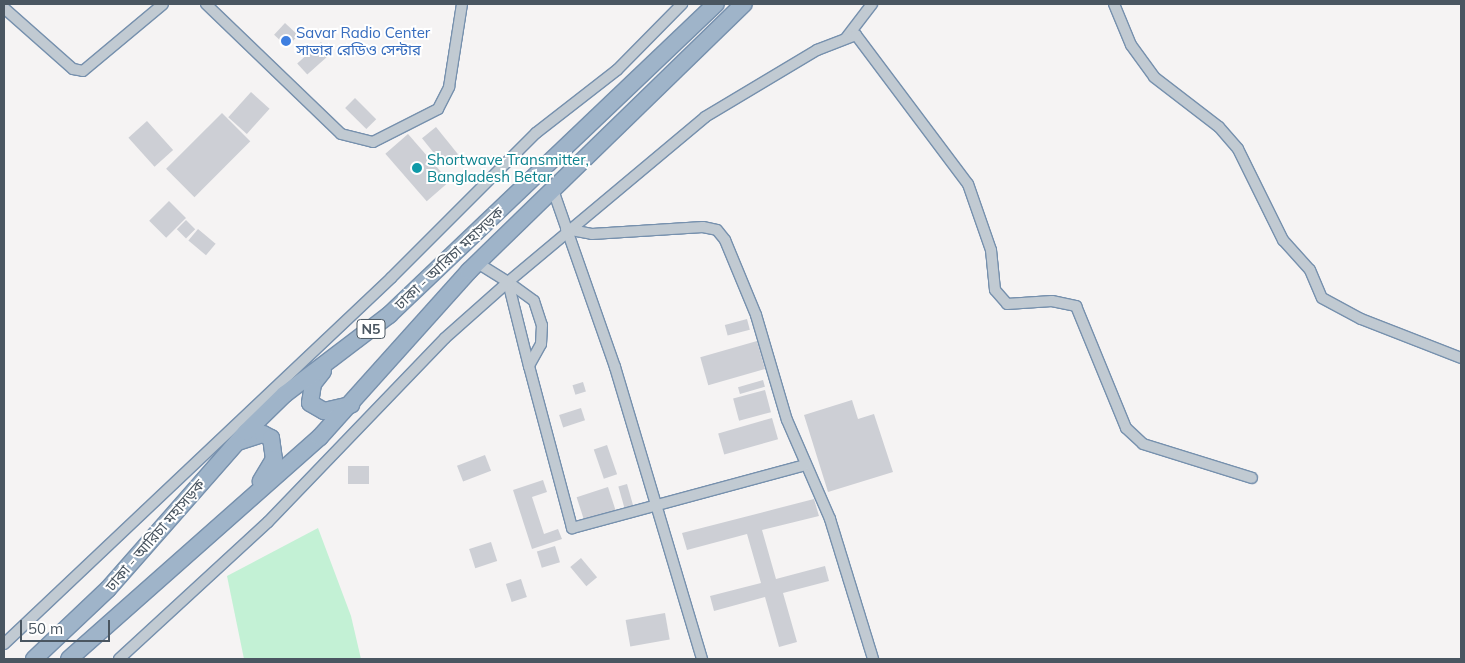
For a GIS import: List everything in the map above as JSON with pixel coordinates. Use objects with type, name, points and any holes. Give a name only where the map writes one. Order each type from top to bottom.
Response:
[{"type":"highway","name":"ঢাকা - আরিচা মহাসড়ক","points":[[34,659],[108,589],[236,443],[285,394],[389,315],[716,4]]},
{"type":"highway","name":"ঢাকা - আরিচা মহাসড়ক","points":[[69,659],[353,404],[478,262],[744,4]]},
{"type":"highway","points":[[339,354],[313,384],[310,403],[324,411],[353,404]]},
{"type":"highway","points":[[236,443],[263,434],[274,446],[267,473],[244,503]]},
{"type":"street","points":[[4,8],[73,68],[83,71],[163,4]]},
{"type":"street","points":[[206,4],[342,134],[373,142],[438,109],[449,87],[462,4]]},
{"type":"street","points":[[4,644],[536,134],[616,70],[682,4]]},
{"type":"street","points":[[846,38],[872,4]]},
{"type":"street","points":[[1114,4],[1131,45],[1154,77],[1219,127],[1238,148],[1283,240],[1310,270],[1322,298],[1361,318],[1461,358]]},
{"type":"street","points":[[119,659],[268,522],[445,338],[566,228],[705,117],[817,50],[846,38],[863,40],[968,184],[991,250],[995,290],[1008,304],[1052,301],[1076,306],[1126,428],[1143,444],[1252,478]]},
{"type":"street","points":[[553,190],[615,366],[655,506],[702,659]]},
{"type":"street","points":[[566,228],[592,234],[680,227],[717,230],[756,314],[787,420],[830,520],[873,659]]},
{"type":"street","points":[[478,262],[534,301],[542,325],[541,344],[529,366]]},
{"type":"street","points":[[508,282],[570,526],[585,527],[806,465]]},
{"type":"green space","points":[[318,528],[351,616],[361,659],[244,659],[227,576]]},
{"type":"building","name":"Savar Radio Center সাভার রেডিও সেন্টার","points":[[285,23],[298,35],[287,47],[274,35]]},
{"type":"building","points":[[321,42],[331,53],[307,75],[297,63]]},
{"type":"building","points":[[251,92],[270,109],[247,134],[228,117]]},
{"type":"building","points":[[355,98],[376,119],[366,129],[345,108]]},
{"type":"building","points":[[222,113],[250,141],[194,197],[166,169]]},
{"type":"building","points":[[147,121],[173,150],[155,167],[128,138]]},
{"type":"building","points":[[436,127],[458,154],[444,166],[422,138]]},
{"type":"building","name":"Shortwave Transmitter, Bangladesh Betar","points":[[408,134],[449,182],[427,201],[385,154]]},
{"type":"building","points":[[169,201],[186,218],[166,238],[149,221]]},
{"type":"building","points":[[186,220],[195,229],[186,238],[177,229]]},
{"type":"building","points":[[198,229],[216,244],[206,255],[188,240]]},
{"type":"building","points":[[747,319],[750,330],[728,336],[725,325]]},
{"type":"building","points":[[757,341],[765,369],[708,385],[700,357]]},
{"type":"building","points":[[763,380],[765,387],[740,394],[738,387]]},
{"type":"building","points":[[583,382],[586,392],[575,395],[572,385]]},
{"type":"building","points":[[765,390],[771,412],[739,421],[733,399]]},
{"type":"building","points":[[852,400],[858,419],[874,414],[893,472],[828,492],[804,415]]},
{"type":"building","points":[[581,408],[585,420],[563,427],[559,415]]},
{"type":"building","points":[[772,418],[778,439],[724,455],[718,433]]},
{"type":"building","points":[[607,445],[617,474],[604,479],[594,450]]},
{"type":"building","points":[[485,455],[491,471],[463,482],[457,466]]},
{"type":"building","points":[[348,466],[369,466],[369,484],[348,484]]},
{"type":"building","points":[[543,480],[547,492],[532,497],[544,534],[558,529],[562,539],[532,549],[513,490]]},
{"type":"building","points":[[627,484],[633,505],[624,508],[618,486]]},
{"type":"building","points":[[608,487],[616,511],[584,521],[577,497]]},
{"type":"building","points":[[814,499],[819,516],[762,530],[776,579],[825,566],[829,581],[783,593],[797,642],[779,647],[765,597],[714,611],[710,596],[761,583],[747,534],[687,550],[682,533]]},
{"type":"building","points":[[491,542],[497,561],[475,568],[469,549]]},
{"type":"building","points":[[555,546],[560,562],[542,568],[537,552]]},
{"type":"building","points":[[581,558],[597,577],[586,586],[570,567]]},
{"type":"building","points":[[521,579],[527,597],[512,602],[506,584]]},
{"type":"building","points":[[665,613],[670,640],[630,647],[626,620]]},
{"type":"place","name":"Savar Radio Center সাভার রেডিও সেন্টার","points":[[286,41]]},
{"type":"place","name":"Shortwave Transmitter, Bangladesh Betar","points":[[417,168]]}]
